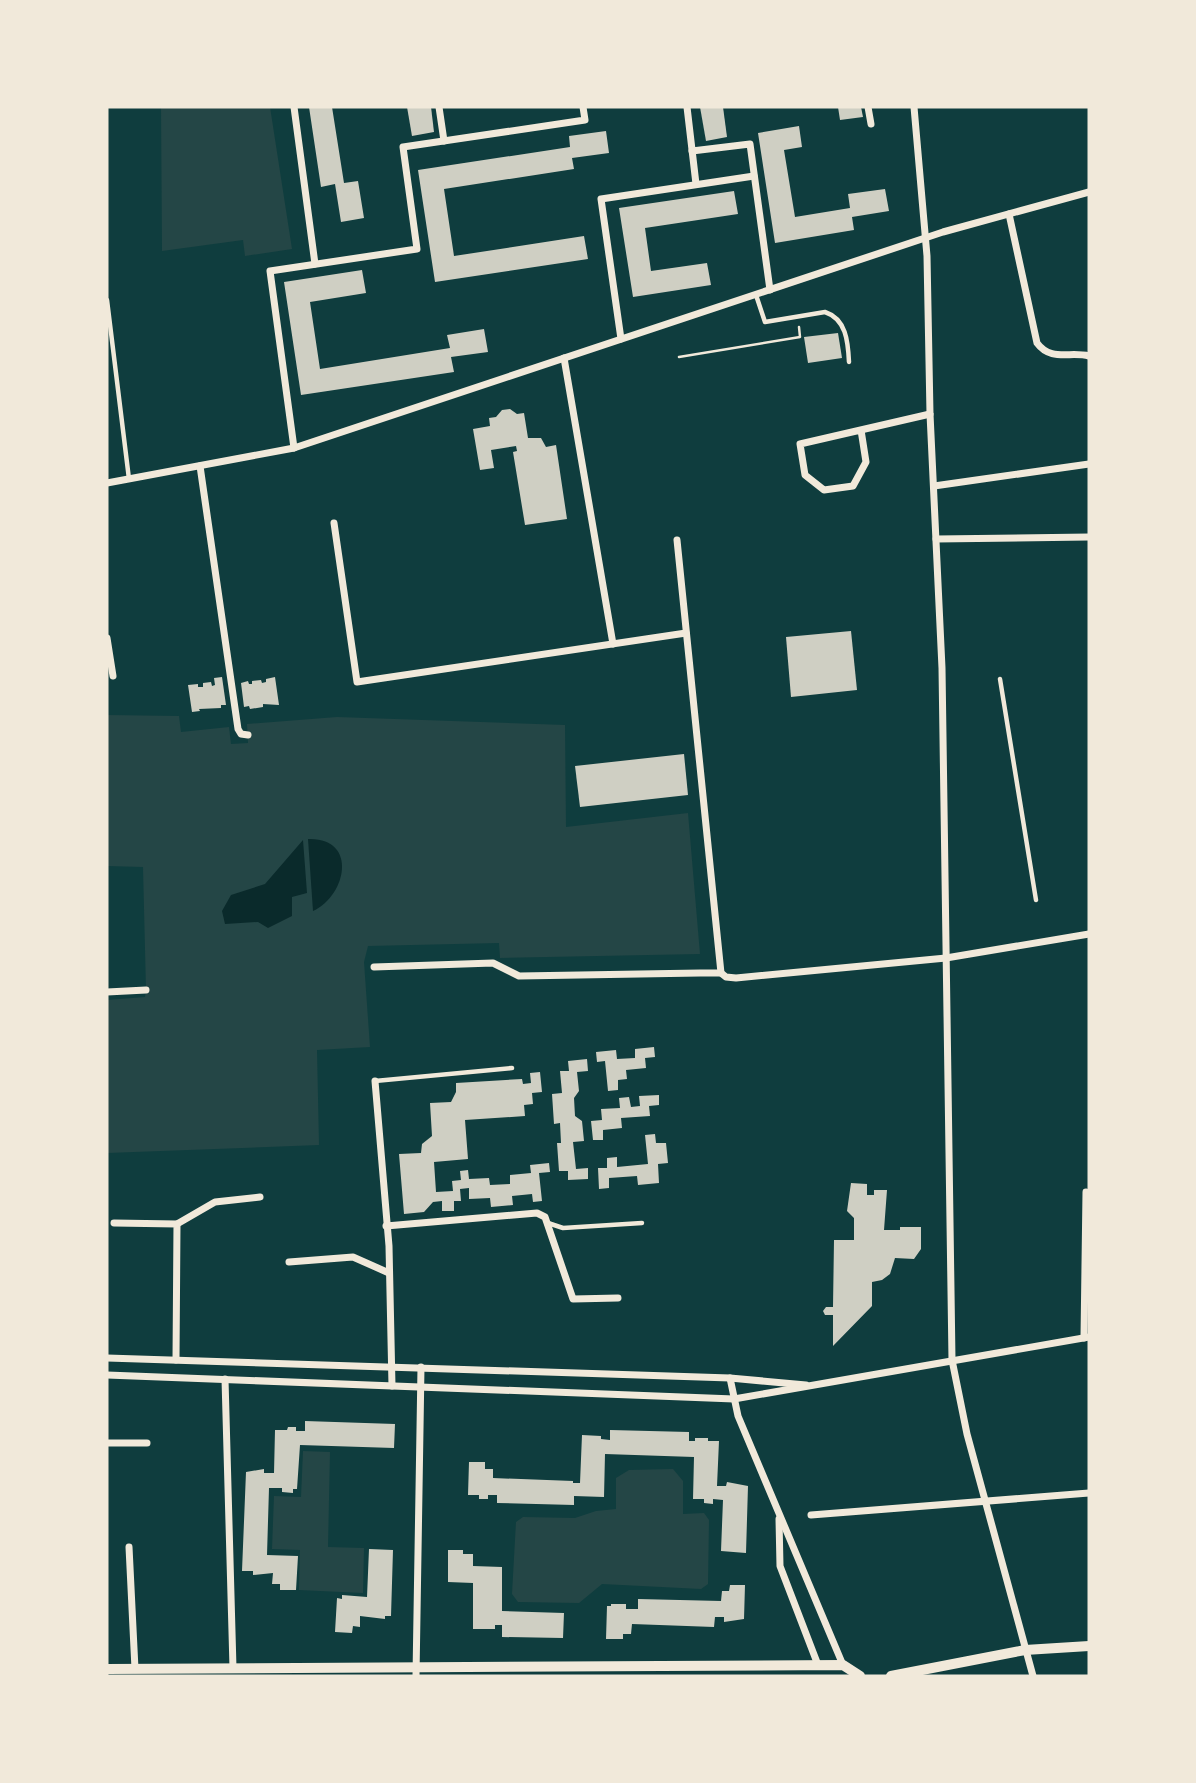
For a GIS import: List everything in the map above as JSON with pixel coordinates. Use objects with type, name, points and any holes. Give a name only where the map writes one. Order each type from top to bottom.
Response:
[{"type":"street","points":[[294,107],[315,264]]},
{"type":"street","points":[[439,107],[444,141]]},
{"type":"street","points":[[294,448],[270,271],[417,249],[403,147],[586,120],[583,107]]},
{"type":"street","points":[[687,107],[696,184]]},
{"type":"street","points":[[868,107],[871,124]]},
{"type":"street","points":[[914,107],[926,237],[930,414],[942,675],[952,1360],[967,1434],[1033,1676]]},
{"type":"street","points":[[692,150],[750,144],[770,289]]},
{"type":"street","points":[[621,339],[601,199],[754,176]]},
{"type":"street","points":[[107,482],[294,448],[926,237],[1089,192]]},
{"type":"street","points":[[1009,214],[1037,343],[1043,351],[1053,355],[1089,356]]},
{"type":"street","points":[[564,358],[612,644]]},
{"type":"street","points":[[860,430],[866,462],[853,486],[824,490],[805,475],[800,444],[860,430],[930,414]]},
{"type":"street","points":[[934,486],[1089,464]]},
{"type":"street","points":[[200,466],[238,729],[241,734],[248,735]]},
{"type":"street","points":[[334,523],[357,682],[686,633]]},
{"type":"street","points":[[936,539],[1089,537]]},
{"type":"street","points":[[677,540],[721,973]]},
{"type":"street","points":[[107,638],[113,676]]},
{"type":"street","points":[[374,967],[493,963],[519,976],[721,973],[726,977],[742,978],[946,958],[1089,934]]},
{"type":"street","points":[[107,992],[146,990]]},
{"type":"street","points":[[376,1081],[389,1273],[392,1386]]},
{"type":"street","points":[[107,1375],[734,1399],[1087,1338],[1086,1192]]},
{"type":"street","points":[[114,1223],[177,1224],[215,1202],[260,1197]]},
{"type":"street","points":[[386,1226],[537,1213],[545,1217],[573,1299],[618,1298]]},
{"type":"street","points":[[176,1360],[177,1224]]},
{"type":"street","points":[[289,1262],[354,1257],[389,1273]]},
{"type":"street","points":[[107,1358],[730,1378],[817,1385]]},
{"type":"street","points":[[416,1672],[421,1367]]},
{"type":"street","points":[[730,1378],[738,1416],[843,1665]]},
{"type":"street","points":[[225,1379],[233,1668]]},
{"type":"street","points":[[107,1443],[147,1443]]},
{"type":"street","points":[[811,1515],[1089,1493]]},
{"type":"street","points":[[779,1515],[780,1566],[818,1665]]},
{"type":"street","points":[[129,1547],[135,1669]]},
{"type":"street","points":[[891,1676],[1025,1650],[1089,1646]]},
{"type":"street","points":[[107,1669],[233,1668],[416,1672],[843,1665],[860,1676]]},
{"type":"lane","points":[[756,294],[765,321],[825,312],[836,318],[842,323],[846,335],[849,362]]},
{"type":"lane","points":[[107,300],[129,479]]},
{"type":"lane","points":[[1000,679],[1036,900]]},
{"type":"lane","points":[[376,1081],[512,1068]]},
{"type":"lane","points":[[547,1223],[563,1228],[642,1223]]},
{"type":"path","points":[[679,357],[800,337],[797,316]]},
{"type":"shaded area","points":[[161,107],[270,107],[292,249],[245,256],[243,240],[162,251]]},
{"type":"shaded area","points":[[107,715],[179,716],[181,732],[229,727],[231,744],[248,743],[247,724],[337,717],[565,725],[566,827],[688,813],[700,954],[500,958],[499,943],[368,946],[364,962],[370,1047],[317,1050],[319,1145],[107,1153],[107,1000],[145,997],[146,990],[143,867],[107,866]]},
{"type":"shaded area","points":[[308,839],[324,841],[334,847],[340,856],[342,868],[334,892],[325,903],[313,911]]},
{"type":"shaded area","points":[[303,840],[307,893],[292,897],[292,916],[268,928],[258,922],[225,924],[222,911],[231,895],[265,884]]},
{"type":"shaded area","points":[[303,1451],[330,1452],[328,1547],[364,1548],[363,1593],[299,1590],[300,1550],[272,1549],[274,1496],[301,1497]]},
{"type":"shaded area","points":[[673,1469],[683,1481],[683,1514],[704,1513],[709,1520],[708,1584],[701,1589],[602,1584],[579,1603],[518,1602],[512,1594],[516,1522],[523,1517],[575,1518],[596,1511],[616,1509],[616,1478],[629,1470]]},
{"type":"building","points":[[309,107],[332,107],[344,183],[358,181],[364,218],[341,222],[335,184],[321,187]]},
{"type":"building","points":[[407,107],[431,107],[434,132],[412,136]]},
{"type":"building","points":[[700,107],[723,107],[727,137],[706,141]]},
{"type":"building","points":[[838,107],[861,107],[863,117],[840,120]]},
{"type":"building","points":[[799,126],[802,147],[784,150],[795,217],[850,208],[848,194],[885,189],[889,211],[852,217],[854,230],[775,243],[758,133]]},
{"type":"building","points":[[606,131],[609,153],[572,158],[574,169],[444,189],[454,256],[584,236],[588,259],[435,282],[418,170],[570,147],[569,136]]},
{"type":"building","points":[[734,191],[738,214],[645,228],[651,271],[707,263],[711,285],[633,297],[619,208]]},
{"type":"building","points":[[362,270],[366,293],[310,302],[320,369],[450,348],[447,335],[484,329],[488,352],[451,357],[454,372],[301,395],[284,282]]},
{"type":"building","points":[[838,333],[842,358],[808,363],[804,337]]},
{"type":"building","points":[[510,409],[517,414],[524,413],[528,438],[541,438],[546,447],[556,445],[567,519],[525,525],[513,452],[517,451],[516,446],[491,450],[494,468],[480,470],[473,429],[490,426],[489,418],[496,417],[502,410]]},
{"type":"building","points":[[851,631],[857,690],[791,697],[786,637]]},
{"type":"building","points":[[222,677],[226,705],[192,712],[188,685],[198,684],[198,687],[203,687],[203,683],[211,682],[212,686],[215,685],[214,678]]},
{"type":"building","points":[[275,677],[279,705],[263,704],[263,707],[250,709],[249,706],[244,707],[241,683],[248,681],[252,684],[252,681],[261,680],[262,683]]},
{"type":"building","points":[[684,754],[688,795],[580,807],[575,766]]},
{"type":"building","points":[[654,1047],[655,1057],[645,1058],[646,1068],[626,1070],[627,1079],[618,1080],[618,1090],[608,1091],[605,1061],[597,1062],[596,1052],[616,1050],[617,1059],[635,1058],[635,1049]]},
{"type":"building","points":[[587,1059],[588,1071],[577,1072],[579,1091],[574,1098],[575,1116],[582,1121],[584,1141],[573,1142],[576,1169],[588,1168],[588,1179],[568,1180],[568,1171],[559,1171],[557,1143],[561,1143],[560,1123],[554,1124],[552,1094],[562,1093],[560,1071],[569,1071],[568,1061]]},
{"type":"building","points":[[540,1072],[542,1092],[532,1093],[533,1104],[524,1105],[525,1116],[465,1120],[468,1159],[434,1162],[436,1192],[453,1191],[452,1181],[461,1180],[460,1171],[468,1170],[469,1179],[489,1178],[490,1185],[510,1184],[510,1175],[531,1173],[530,1165],[549,1163],[550,1172],[539,1173],[542,1201],[533,1202],[532,1194],[512,1196],[513,1205],[491,1207],[490,1198],[469,1199],[469,1188],[460,1189],[461,1201],[454,1201],[454,1211],[442,1211],[442,1201],[433,1202],[424,1212],[404,1214],[399,1154],[421,1153],[422,1144],[432,1136],[430,1103],[451,1102],[456,1092],[456,1083],[522,1079],[523,1084],[531,1083],[530,1073]]},
{"type":"building","points":[[659,1095],[659,1105],[649,1106],[650,1116],[621,1118],[622,1128],[603,1130],[603,1140],[593,1140],[591,1121],[602,1120],[601,1109],[620,1108],[619,1098],[629,1097],[631,1107],[640,1106],[639,1096]]},
{"type":"building","points":[[655,1134],[656,1143],[666,1143],[668,1163],[658,1164],[659,1183],[638,1185],[637,1176],[609,1178],[609,1188],[599,1189],[598,1168],[607,1168],[607,1158],[617,1157],[617,1167],[648,1164],[645,1135]]},
{"type":"building","points":[[851,1183],[867,1184],[867,1195],[874,1195],[874,1190],[887,1190],[884,1230],[921,1227],[921,1249],[914,1259],[895,1258],[890,1274],[882,1280],[872,1282],[872,1306],[833,1346],[833,1315],[825,1315],[823,1311],[826,1307],[833,1307],[834,1240],[854,1240],[854,1218],[847,1211]]},
{"type":"building","points":[[305,1421],[395,1424],[394,1448],[300,1445],[297,1489],[293,1489],[293,1493],[282,1492],[282,1488],[269,1488],[267,1555],[298,1556],[296,1590],[280,1590],[280,1584],[272,1584],[273,1573],[253,1575],[253,1571],[242,1571],[246,1472],[264,1469],[264,1473],[274,1473],[275,1430],[296,1427],[296,1431],[305,1431]]},
{"type":"building","points":[[610,1430],[689,1432],[689,1441],[708,1438],[708,1441],[719,1441],[717,1486],[726,1486],[727,1482],[748,1486],[746,1553],[721,1551],[723,1500],[713,1499],[713,1504],[704,1503],[704,1499],[693,1499],[694,1457],[605,1454],[604,1497],[574,1496],[574,1505],[497,1503],[497,1495],[479,1499],[479,1495],[468,1495],[469,1462],[485,1462],[485,1469],[493,1469],[493,1478],[580,1483],[582,1435],[601,1436],[601,1439],[610,1440]]},
{"type":"building","points":[[369,1549],[393,1550],[391,1616],[385,1616],[385,1619],[360,1616],[360,1627],[353,1626],[352,1633],[335,1632],[337,1598],[342,1599],[342,1595],[367,1597]]},
{"type":"building","points":[[448,1550],[463,1550],[463,1554],[473,1554],[473,1566],[502,1567],[502,1611],[564,1613],[563,1638],[502,1637],[502,1625],[495,1625],[495,1629],[473,1629],[473,1583],[448,1582]]},
{"type":"building","points":[[730,1585],[745,1585],[744,1619],[724,1622],[724,1617],[715,1617],[714,1627],[632,1624],[631,1634],[623,1634],[623,1639],[606,1639],[607,1606],[611,1604],[626,1604],[626,1609],[638,1609],[638,1599],[721,1601],[722,1591],[729,1591]]}]
